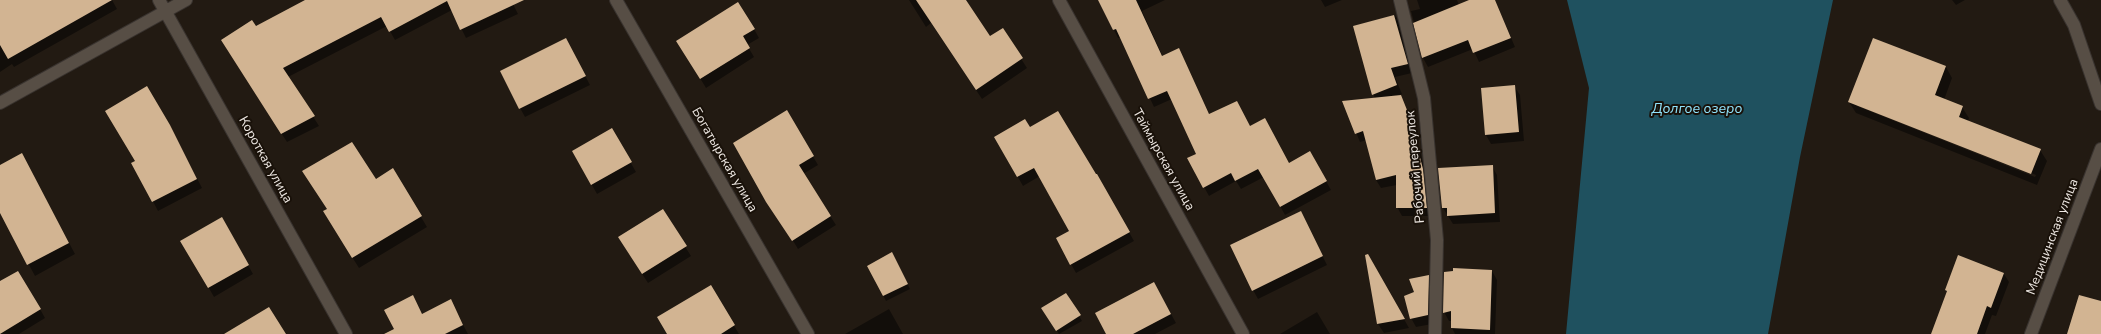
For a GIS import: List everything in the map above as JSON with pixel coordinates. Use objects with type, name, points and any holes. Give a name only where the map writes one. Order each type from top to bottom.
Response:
[{"type":"street","name":"Короткая улица","points":[[159,0],[346,334]]},
{"type":"street","points":[[0,103],[186,0]]},
{"type":"street","name":"Богатырская улица","points":[[616,0],[808,334]]},
{"type":"street","name":"Таймырская улица","points":[[1059,0],[1243,334]]},
{"type":"street","name":"Рабочий переулок","points":[[1400,0],[1424,98],[1437,240],[1436,334]]},
{"type":"street","points":[[2060,0],[2074,25],[2101,104]]},
{"type":"street","name":"Медицинская улица","points":[[2031,334],[2101,149]]},
{"type":"water","name":"Долгое озеро","points":[[1567,0],[1833,0],[1800,157],[1768,334],[1566,334],[1589,88]]},
{"type":"building","points":[[0,0],[112,0],[8,59],[0,45]]},
{"type":"building","points":[[305,0],[524,0],[460,30],[447,1],[389,32],[381,17],[283,68],[315,116],[281,134],[221,40],[252,20],[256,26]]},
{"type":"building","points":[[916,0],[966,0],[990,36],[1003,28],[1023,58],[976,90]]},
{"type":"building","points":[[1098,0],[1136,0],[1162,56],[1179,48],[1209,114],[1237,101],[1250,126],[1265,118],[1289,163],[1310,151],[1327,181],[1280,207],[1258,169],[1235,181],[1231,173],[1203,188],[1187,158],[1196,154],[1167,91],[1148,99],[1116,29],[1113,30]]},
{"type":"building","points":[[1469,0],[1495,0],[1511,38],[1473,53],[1468,40],[1422,58],[1413,23]]},
{"type":"building","points":[[738,2],[755,29],[743,36],[750,48],[700,79],[676,41]]},
{"type":"building","points":[[1394,15],[1408,64],[1391,68],[1397,85],[1372,95],[1353,26]]},
{"type":"building","points":[[566,38],[586,76],[519,109],[500,71]]},
{"type":"building","points":[[1873,38],[1946,66],[1935,95],[1963,106],[1959,117],[2041,149],[2031,174],[1848,102]]},
{"type":"building","points":[[1515,85],[1519,132],[1485,135],[1481,88]]},
{"type":"building","points":[[147,86],[170,125],[197,179],[152,202],[131,163],[135,161],[105,111]]},
{"type":"building","points":[[1401,95],[1409,115],[1423,169],[1427,208],[1396,208],[1396,175],[1376,180],[1363,131],[1355,134],[1342,101]]},
{"type":"building","points":[[787,110],[814,156],[799,165],[831,216],[792,241],[766,202],[733,143]]},
{"type":"building","points":[[1058,111],[1097,174],[1130,232],[1070,265],[1056,238],[1069,231],[1034,168],[1017,177],[994,137],[1025,119],[1030,127]]},
{"type":"building","points":[[612,128],[632,162],[591,185],[572,151]]},
{"type":"building","points":[[352,142],[376,179],[393,168],[422,216],[352,258],[323,211],[327,209],[302,171]]},
{"type":"building","points":[[22,153],[69,243],[27,265],[0,213],[0,165]]},
{"type":"building","points":[[1493,165],[1495,213],[1447,216],[1447,208],[1442,208],[1438,168]]},
{"type":"building","points":[[663,209],[687,246],[642,274],[618,237]]},
{"type":"building","points":[[1301,211],[1323,256],[1252,291],[1230,245]]},
{"type":"building","points":[[222,217],[249,265],[208,288],[180,241]]},
{"type":"building","points":[[892,252],[908,284],[883,296],[867,266]]},
{"type":"building","points":[[1368,254],[1405,319],[1377,324],[1365,255]]},
{"type":"building","points":[[1958,255],[2004,273],[1991,308],[1987,306],[1977,334],[1931,334],[1947,291],[1945,290]]},
{"type":"building","points":[[1453,268],[1492,270],[1490,330],[1451,328],[1451,311],[1443,313],[1444,272],[1453,271]]},
{"type":"building","points":[[18,271],[41,309],[0,334],[0,281]]},
{"type":"building","points":[[1429,275],[1428,315],[1410,319],[1404,296],[1414,292],[1409,279]]},
{"type":"building","points":[[1154,282],[1171,314],[1133,334],[1106,334],[1095,313]]},
{"type":"building","points":[[711,285],[735,325],[721,334],[667,334],[657,317]]},
{"type":"building","points":[[1066,293],[1081,315],[1056,331],[1041,308]]},
{"type":"building","points":[[413,295],[422,314],[451,299],[463,325],[445,334],[384,334],[394,329],[384,310]]},
{"type":"building","points":[[2079,295],[2101,301],[2101,334],[2067,334]]},
{"type":"building","points":[[269,307],[286,334],[224,334]]}]
